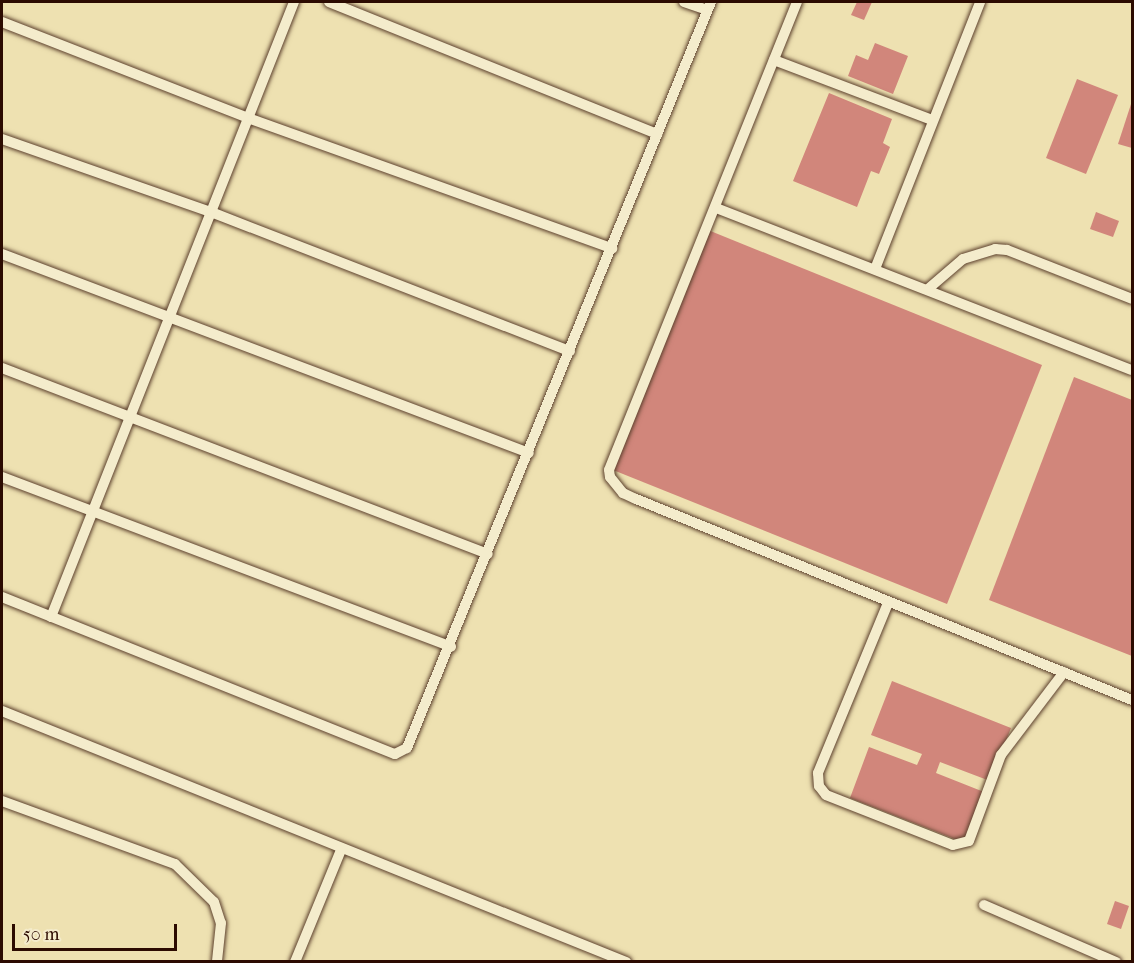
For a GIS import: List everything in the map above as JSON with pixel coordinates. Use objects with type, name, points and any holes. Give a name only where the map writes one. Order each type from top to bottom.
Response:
[{"type":"lane","points":[[51,617],[294,2]]},
{"type":"lane","points":[[329,2],[658,134]]},
{"type":"lane","points":[[2,597],[395,754],[412,742],[709,6],[684,2]]},
{"type":"lane","points":[[797,2],[609,470],[610,477],[623,494],[1132,700]]},
{"type":"lane","points":[[875,269],[980,2]]},
{"type":"lane","points":[[2,22],[248,118],[612,248]]},
{"type":"lane","points":[[774,60],[932,120]]},
{"type":"lane","points":[[2,139],[211,212],[570,351]]},
{"type":"lane","points":[[716,208],[1132,370]]},
{"type":"lane","points":[[928,290],[963,259],[995,249],[1007,250],[1132,299]]},
{"type":"lane","points":[[2,254],[529,453]]},
{"type":"lane","points":[[2,368],[488,554]]},
{"type":"lane","points":[[2,477],[451,647]]},
{"type":"lane","points":[[888,603],[818,773],[819,786],[826,795],[952,845],[969,841],[1001,756],[1064,672]]},
{"type":"lane","points":[[2,711],[341,850],[626,962]]},
{"type":"lane","points":[[2,801],[175,864],[214,902],[221,923],[217,962]]},
{"type":"lane","points":[[295,962],[341,850]]},
{"type":"lane","points":[[984,905],[1116,962]]},
{"type":"building","points":[[857,2],[872,2],[864,20],[851,15]]},
{"type":"building","points":[[875,43],[908,56],[893,94],[848,76],[856,55],[868,60]]},
{"type":"building","points":[[1077,79],[1118,95],[1086,174],[1046,158]]},
{"type":"building","points":[[829,93],[892,119],[883,143],[890,147],[879,174],[871,171],[857,207],[793,181]]},
{"type":"building","points":[[1132,101],[1132,148],[1118,144]]},
{"type":"building","points":[[1096,212],[1119,221],[1113,237],[1090,229]]},
{"type":"building","points":[[708,230],[1042,365],[947,604],[613,470]]},
{"type":"building","points":[[1074,377],[1132,400],[1132,656],[989,600]]},
{"type":"building","points":[[892,681],[1011,728],[990,781],[940,762],[936,773],[984,792],[965,843],[850,798],[869,747],[917,765],[922,754],[871,735]]},
{"type":"building","points":[[1115,901],[1129,906],[1121,929],[1107,924]]}]
